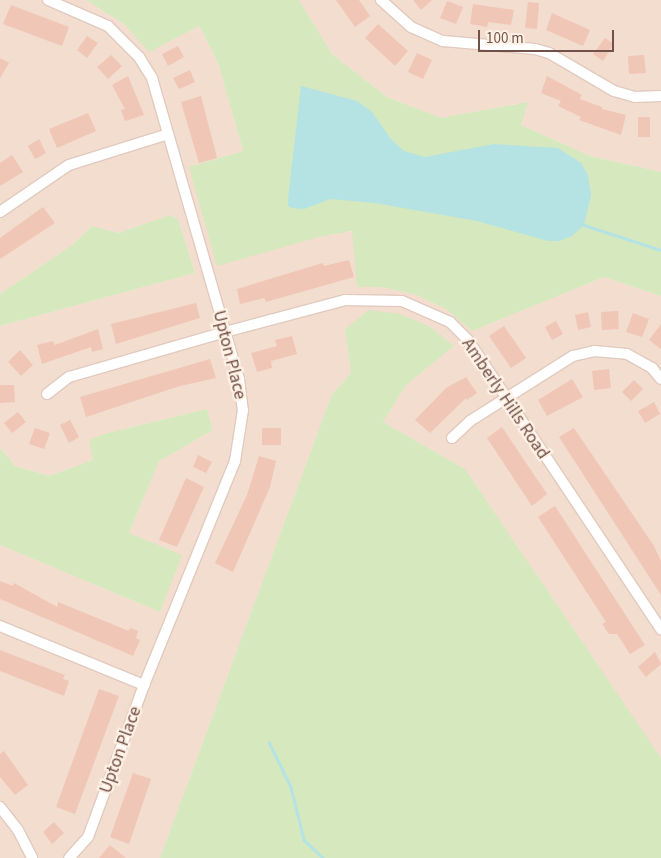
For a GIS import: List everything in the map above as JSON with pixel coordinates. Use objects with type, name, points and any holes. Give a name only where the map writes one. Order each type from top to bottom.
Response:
[{"type":"street","name":"Upton Place","points":[[48,0],[93,18],[128,45],[152,78],[239,379],[241,435],[235,461],[144,685],[88,837],[69,858]]},
{"type":"street","points":[[381,0],[411,27],[443,41],[535,49],[549,53],[614,91],[636,97],[661,96]]},
{"type":"street","points":[[0,212],[69,165],[168,134]]},
{"type":"street","name":"Amberly Hills Road","points":[[47,394],[69,377],[345,300],[402,302],[450,322],[468,340],[661,629]]},
{"type":"street","points":[[452,438],[470,421],[573,356],[594,350],[627,354],[652,368],[661,379]]},
{"type":"street","points":[[0,626],[144,685]]},
{"type":"street","points":[[0,807],[18,830],[32,858]]},
{"type":"shaded area","points":[[0,0],[86,0],[124,24],[149,51],[199,26],[218,63],[243,151],[189,167],[319,237],[353,231],[358,287],[381,287],[414,294],[446,309],[472,331],[604,277],[661,296],[661,759],[465,469],[383,422],[406,385],[454,346],[345,329],[351,373],[332,394],[160,858],[0,858],[0,545],[160,612],[129,533],[159,461],[213,430],[207,409],[107,433],[90,440],[93,460],[49,476],[15,466],[0,448],[0,326],[195,273],[178,219],[170,215],[119,233],[92,226],[72,245],[0,294]]},
{"type":"shaded area","points":[[299,0],[661,0],[661,172],[590,156],[521,125],[527,102],[441,118],[387,97],[332,54]]},
{"type":"green space","points":[[86,0],[299,0],[332,54],[387,97],[441,118],[528,102],[521,125],[590,156],[661,172],[661,296],[604,277],[472,331],[446,309],[414,294],[381,287],[357,287],[352,231],[319,237],[217,266],[189,167],[243,151],[218,63],[199,26],[149,52],[124,24]]},
{"type":"green space","points":[[170,215],[178,219],[195,273],[0,326],[0,294],[72,245],[92,226],[119,233]]},
{"type":"green space","points":[[369,310],[400,314],[429,326],[454,346],[406,385],[383,422],[465,469],[661,758],[661,858],[160,858],[332,394],[351,373],[345,329]]},
{"type":"green space","points":[[207,409],[213,430],[159,461],[129,533],[182,555],[160,612],[0,545],[0,448],[15,466],[49,476],[93,460],[89,440],[107,433]]},
{"type":"water","points":[[301,86],[357,101],[372,112],[391,139],[404,151],[425,157],[494,144],[558,148],[581,163],[588,175],[591,195],[584,225],[572,236],[559,241],[548,241],[477,221],[375,203],[330,199],[304,209],[292,208],[288,206],[288,199]]},
{"type":"building","points":[[336,0],[359,0],[370,16],[355,27]]},
{"type":"building","points":[[413,0],[432,0],[421,10]]},
{"type":"building","points":[[447,1],[463,7],[456,24],[440,18]]},
{"type":"building","points":[[528,2],[539,3],[537,29],[525,28]]},
{"type":"building","points":[[473,4],[514,10],[511,25],[488,22],[487,27],[470,24]]},
{"type":"building","points":[[11,5],[69,27],[62,46],[3,24]]},
{"type":"building","points":[[552,13],[590,30],[583,46],[546,30]]},
{"type":"building","points":[[378,24],[408,51],[395,66],[365,38]]},
{"type":"building","points":[[87,36],[98,43],[87,58],[77,50]]},
{"type":"building","points":[[605,38],[614,44],[603,61],[593,54]]},
{"type":"building","points":[[178,46],[184,57],[168,66],[162,54]]},
{"type":"building","points":[[417,53],[432,60],[423,79],[408,72]]},
{"type":"building","points":[[111,55],[122,66],[108,79],[97,67]]},
{"type":"building","points":[[644,55],[646,73],[629,74],[628,56]]},
{"type":"building","points":[[0,58],[9,63],[0,78]]},
{"type":"building","points":[[190,70],[195,82],[179,89],[173,78]]},
{"type":"building","points":[[128,76],[144,115],[125,121],[121,110],[125,109],[112,85]]},
{"type":"building","points":[[547,76],[582,95],[580,99],[602,107],[602,109],[626,115],[621,135],[579,120],[581,117],[558,106],[561,101],[541,93]]},
{"type":"building","points":[[201,96],[217,158],[199,163],[181,102]]},
{"type":"building","points":[[88,113],[96,131],[57,148],[49,129]]},
{"type":"building","points":[[638,117],[650,117],[650,137],[638,137]]},
{"type":"building","points":[[39,139],[46,153],[35,159],[28,146]]},
{"type":"building","points":[[12,155],[23,172],[0,186],[0,163]]},
{"type":"building","points":[[43,207],[55,223],[0,259],[0,238]]},
{"type":"building","points":[[349,260],[354,277],[266,302],[264,298],[240,304],[237,289],[323,263],[324,266]]},
{"type":"building","points":[[196,303],[200,318],[116,344],[111,324]]},
{"type":"building","points":[[618,311],[619,329],[602,330],[601,312]]},
{"type":"building","points":[[588,312],[591,327],[578,330],[575,315]]},
{"type":"building","points":[[633,313],[649,319],[642,337],[626,332]]},
{"type":"building","points":[[556,321],[563,334],[552,340],[545,327]]},
{"type":"building","points":[[661,324],[661,349],[649,340]]},
{"type":"building","points":[[504,326],[526,358],[511,368],[489,336]]},
{"type":"building","points":[[98,329],[103,349],[92,352],[91,347],[42,364],[37,345],[53,341],[55,345]]},
{"type":"building","points":[[292,336],[297,354],[271,361],[272,368],[257,372],[251,353],[277,346],[275,340]]},
{"type":"building","points":[[20,350],[33,365],[21,376],[8,362]]},
{"type":"building","points":[[210,359],[216,378],[180,386],[86,417],[80,397]]},
{"type":"building","points":[[609,369],[611,388],[594,390],[592,371]]},
{"type":"building","points":[[466,377],[477,393],[467,400],[466,398],[430,433],[415,420],[446,388]]},
{"type":"building","points":[[572,379],[583,397],[547,416],[538,400]]},
{"type":"building","points":[[634,380],[643,389],[631,401],[622,392]]},
{"type":"building","points":[[0,385],[14,385],[15,402],[0,403]]},
{"type":"building","points":[[654,402],[660,414],[645,423],[638,411]]},
{"type":"building","points":[[18,412],[26,422],[12,433],[4,423]]},
{"type":"building","points":[[70,420],[79,437],[69,443],[60,425]]},
{"type":"building","points":[[502,427],[547,494],[532,506],[487,438]]},
{"type":"building","points":[[35,428],[50,433],[44,449],[29,444]]},
{"type":"building","points":[[262,428],[281,428],[281,445],[262,445]]},
{"type":"building","points":[[574,428],[654,546],[661,561],[661,595],[559,437]]},
{"type":"building","points":[[198,455],[212,462],[206,473],[193,467]]},
{"type":"building","points":[[259,456],[276,461],[270,487],[233,572],[215,563],[247,495]]},
{"type":"building","points":[[186,478],[204,487],[177,547],[159,540]]},
{"type":"building","points":[[555,506],[645,645],[630,654],[617,634],[609,634],[602,624],[606,622],[538,517]]},
{"type":"building","points":[[0,581],[13,586],[14,583],[57,607],[58,602],[129,631],[130,628],[138,631],[136,638],[140,640],[133,656],[0,599]]},
{"type":"building","points":[[0,650],[65,675],[63,679],[69,681],[64,696],[0,671]]},
{"type":"building","points":[[655,652],[661,664],[646,677],[638,667]]},
{"type":"building","points":[[99,689],[119,696],[75,814],[56,807]]},
{"type":"building","points":[[4,751],[28,785],[15,795],[0,777],[0,754]]},
{"type":"building","points":[[133,773],[151,779],[129,844],[110,837]]},
{"type":"building","points":[[54,822],[64,833],[52,844],[43,832]]},
{"type":"building","points":[[110,845],[126,858],[99,858]]},
{"type":"waterway","points":[[584,225],[661,250]]},
{"type":"waterway","points":[[269,742],[291,787],[304,840],[323,858]]}]
